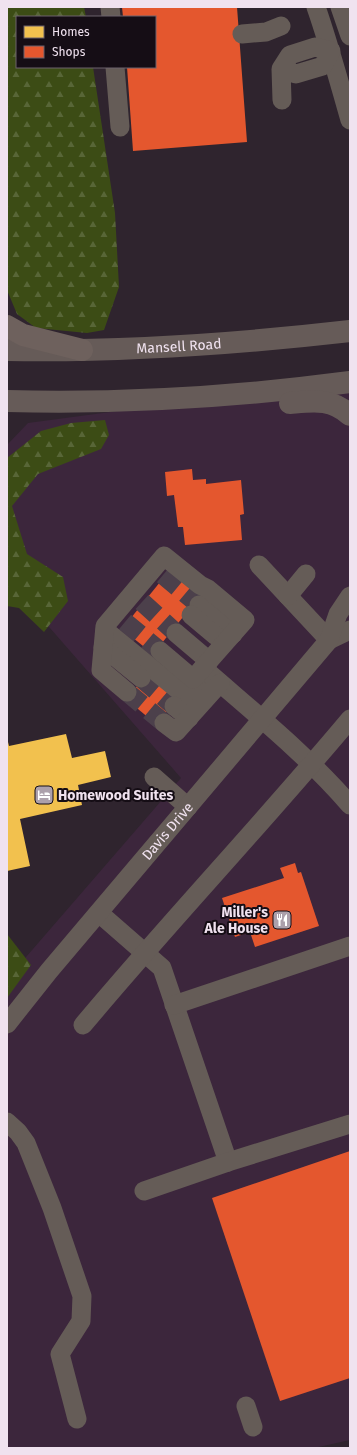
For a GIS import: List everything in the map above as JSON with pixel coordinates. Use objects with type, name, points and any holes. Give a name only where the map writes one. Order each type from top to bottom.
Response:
[{"type":"highway","points":[[7,326],[23,335],[82,350]]},
{"type":"main road","name":"Mansell Road","points":[[7,350],[82,350],[176,347],[237,343],[350,330]]},
{"type":"main road","points":[[7,401],[113,401],[196,397],[299,389],[350,382]]},
{"type":"main road","points":[[196,397],[233,408],[316,401],[332,403],[342,408],[350,416]]},
{"type":"street","points":[[316,7],[331,51],[339,86],[350,120]]},
{"type":"street","points":[[340,7],[350,36]]},
{"type":"street","points":[[242,34],[266,32],[281,26]]},
{"type":"street","points":[[282,100],[281,69],[296,74],[323,66],[331,51]]},
{"type":"street","points":[[115,68],[120,127]]},
{"type":"street","points":[[127,692],[101,670],[105,626],[128,609],[158,572],[164,556],[200,585],[208,589],[235,632]]},
{"type":"street","points":[[259,565],[329,640]]},
{"type":"street","points":[[288,596],[306,574]]},
{"type":"street","name":"Davis Drive","points":[[7,1024],[49,971],[329,640],[338,614],[350,596]]},
{"type":"street","points":[[197,606],[235,632]]},
{"type":"street","name":"Davis Drive","points":[[329,640],[350,630]]},
{"type":"street","points":[[181,702],[206,673],[235,632]]},
{"type":"street","points":[[104,638],[141,678]]},
{"type":"street","points":[[104,638],[181,702],[189,718]]},
{"type":"street","points":[[167,642],[263,719],[332,783],[350,805]]},
{"type":"street","points":[[164,722],[176,732],[189,718],[206,673]]},
{"type":"street","points":[[83,1025],[144,952],[312,765],[350,719]]},
{"type":"street","points":[[154,777],[188,807]]},
{"type":"street","points":[[98,913],[162,968],[228,1162]]},
{"type":"street","points":[[174,1005],[350,946]]},
{"type":"street","points":[[144,1190],[350,1124]]},
{"type":"street","points":[[13,1127],[26,1143],[52,1208],[82,1296],[81,1321],[60,1354],[77,1419]]},
{"type":"street","points":[[246,1406],[253,1427]]},
{"type":"shaded area","points":[[350,380],[350,1440],[314,1448],[7,1448],[7,979],[181,778],[22,596],[7,553],[7,445],[28,423]]},
{"type":"green space","points":[[7,7],[84,7],[86,16],[16,16],[16,68],[93,68],[115,213],[119,287],[104,330],[87,333],[36,328],[17,314],[7,290]]},
{"type":"green space","points":[[105,420],[109,435],[101,449],[38,474],[12,506],[27,554],[63,577],[68,601],[44,632],[19,608],[7,606],[7,458],[41,431],[71,423]]},
{"type":"green space","points":[[7,934],[31,965],[7,998]]},
{"type":"building: Homes","name":"Homewood Suites","points":[[66,734],[72,758],[105,751],[111,777],[78,785],[82,805],[20,819],[30,866],[7,871],[7,738],[9,746]]},
{"type":"building: Shops","points":[[122,7],[237,7],[247,142],[133,151],[127,68],[156,68],[156,16],[123,16]]},
{"type":"building: Shops","points":[[192,469],[193,480],[206,479],[206,484],[241,480],[244,514],[240,515],[242,540],[185,545],[183,527],[178,527],[174,495],[167,496],[165,472]]},
{"type":"building: Shops","points":[[169,571],[200,596],[153,654],[122,629]]},
{"type":"building: Shops","points":[[148,673],[179,698],[156,724],[126,699]]},
{"type":"building: Shops","points":[[295,863],[298,873],[301,872],[319,926],[255,947],[250,932],[235,937],[222,898],[284,878],[280,868]]},
{"type":"building: Shops","points":[[350,1151],[350,1378],[280,1401],[212,1198]]},
{"type":"tunnel","points":[[163,575],[199,605]]},
{"type":"tunnel","points":[[142,602],[176,633]]},
{"type":"tunnel","points":[[125,622],[160,651]]},
{"type":"tunnel","points":[[141,678],[174,706]]},
{"type":"tunnel","points":[[127,692],[164,723]]},
{"type":"place","name":"Homewood Suites","points":[[44,795]]},
{"type":"place","name":"Miller's Ale House","points":[[282,920]]}]
